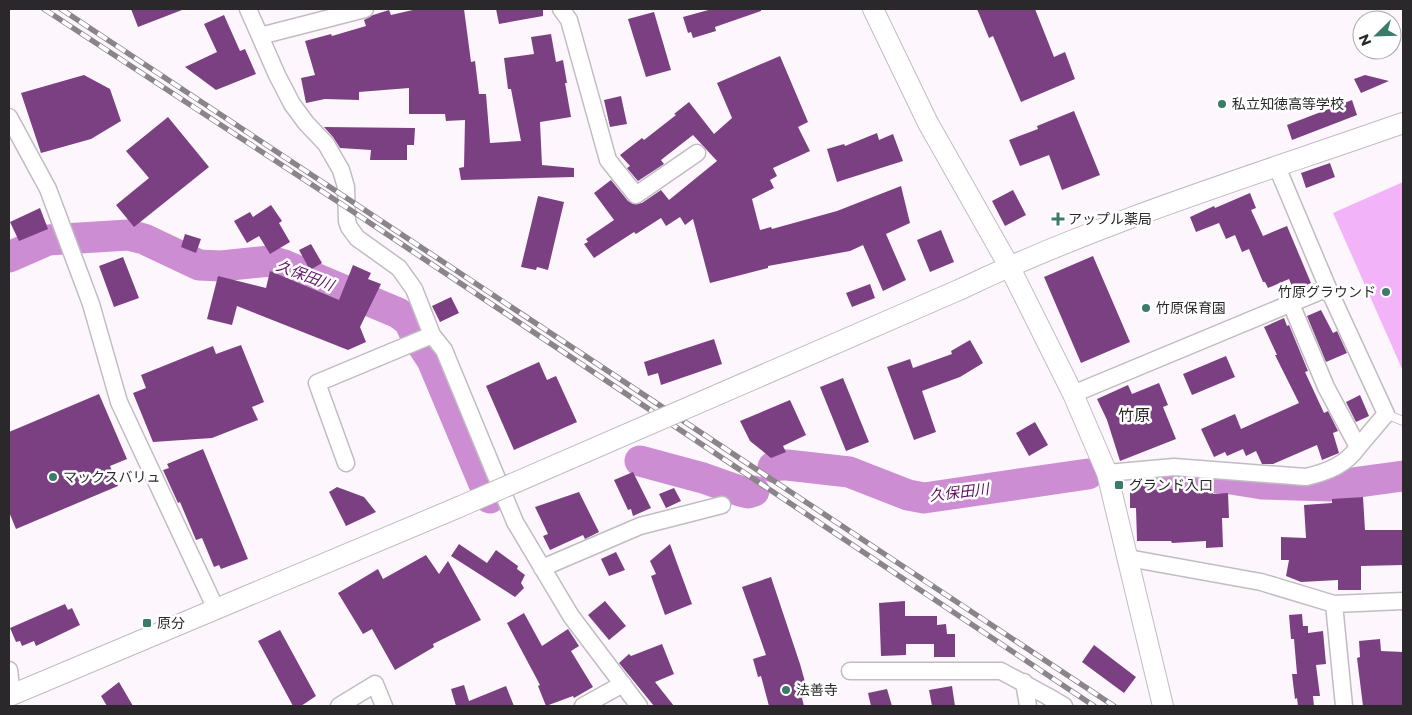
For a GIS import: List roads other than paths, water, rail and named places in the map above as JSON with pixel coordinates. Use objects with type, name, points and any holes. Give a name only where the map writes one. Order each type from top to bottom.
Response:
[{"type":"street","points":[[248,9],[292,104],[306,123],[326,144],[342,170],[345,180],[348,227],[357,238],[399,268],[414,289],[432,336],[444,350],[515,522],[571,616],[639,706]]},
{"type":"street","points":[[260,36],[365,9]]},
{"type":"street","points":[[561,9],[569,20],[608,160],[636,195],[697,153]]},
{"type":"street","points":[[873,9],[928,123],[1009,266],[1073,394],[1107,472],[1162,706]]},
{"type":"street","points":[[9,117],[48,190],[91,304],[119,402],[216,609]]},
{"type":"street","points":[[9,670],[10,696],[460,507],[962,289],[1009,266],[1136,216],[1403,123]]},
{"type":"street","points":[[1107,472],[1174,467],[1306,477],[1322,473],[1350,458],[1386,414],[1328,288],[1277,167]]},
{"type":"street","points":[[1073,394],[1328,288]]},
{"type":"street","points":[[1291,304],[1326,386],[1358,447]]},
{"type":"street","points":[[346,464],[317,383],[432,336]]},
{"type":"street","points":[[542,568],[640,526],[722,505]]},
{"type":"street","points":[[1128,558],[1261,582],[1334,604],[1403,601]]},
{"type":"street","points":[[1334,604],[1344,706]]},
{"type":"street","points":[[850,672],[1001,671],[1024,682],[1064,706]]},
{"type":"street","points":[[1024,682],[1028,706]]},
{"type":"street","points":[[339,706],[375,684],[384,706]]},
{"type":"street","points":[[583,706],[623,684]]},
{"type":"lane","points":[[1386,414],[1403,421]]},
{"type":"waterway","name":"久保田川","points":[[9,257],[48,240],[128,235],[144,239],[199,265],[221,266],[270,261],[284,265],[398,313],[409,321],[432,360],[490,498]]},
{"type":"waterway","name":"久保田川","points":[[640,461],[703,478],[740,491],[748,493],[754,491]]},
{"type":"waterway","name":"久保田川","points":[[773,467],[787,465],[849,472],[908,495],[924,498],[1088,474]]},
{"type":"waterway","name":"久保田川","points":[[1152,479],[1178,475],[1231,479],[1262,484],[1330,486],[1403,476]]},
{"type":"railway","points":[[44,9],[346,207],[1094,706]]},
{"type":"railway","points":[[61,9],[1114,706]]},
{"type":"place","name":"私立知徳高等学校","points":[[1222,104]]},
{"type":"place","name":"アップル薬局","points":[[1058,219]]},
{"type":"place","name":"竹原グラウンド","points":[[1386,292]]},
{"type":"place","name":"竹原保育園","points":[[1146,308]]},
{"type":"place","name":"マックスバリュ","points":[[53,477]]},
{"type":"place","name":"グランド入口","points":[[1119,485]]},
{"type":"place","name":"原分","points":[[147,623]]},
{"type":"place","name":"法善寺","points":[[786,690]]},
{"type":"district","name":"竹原","points":[[1134,415]]}]
